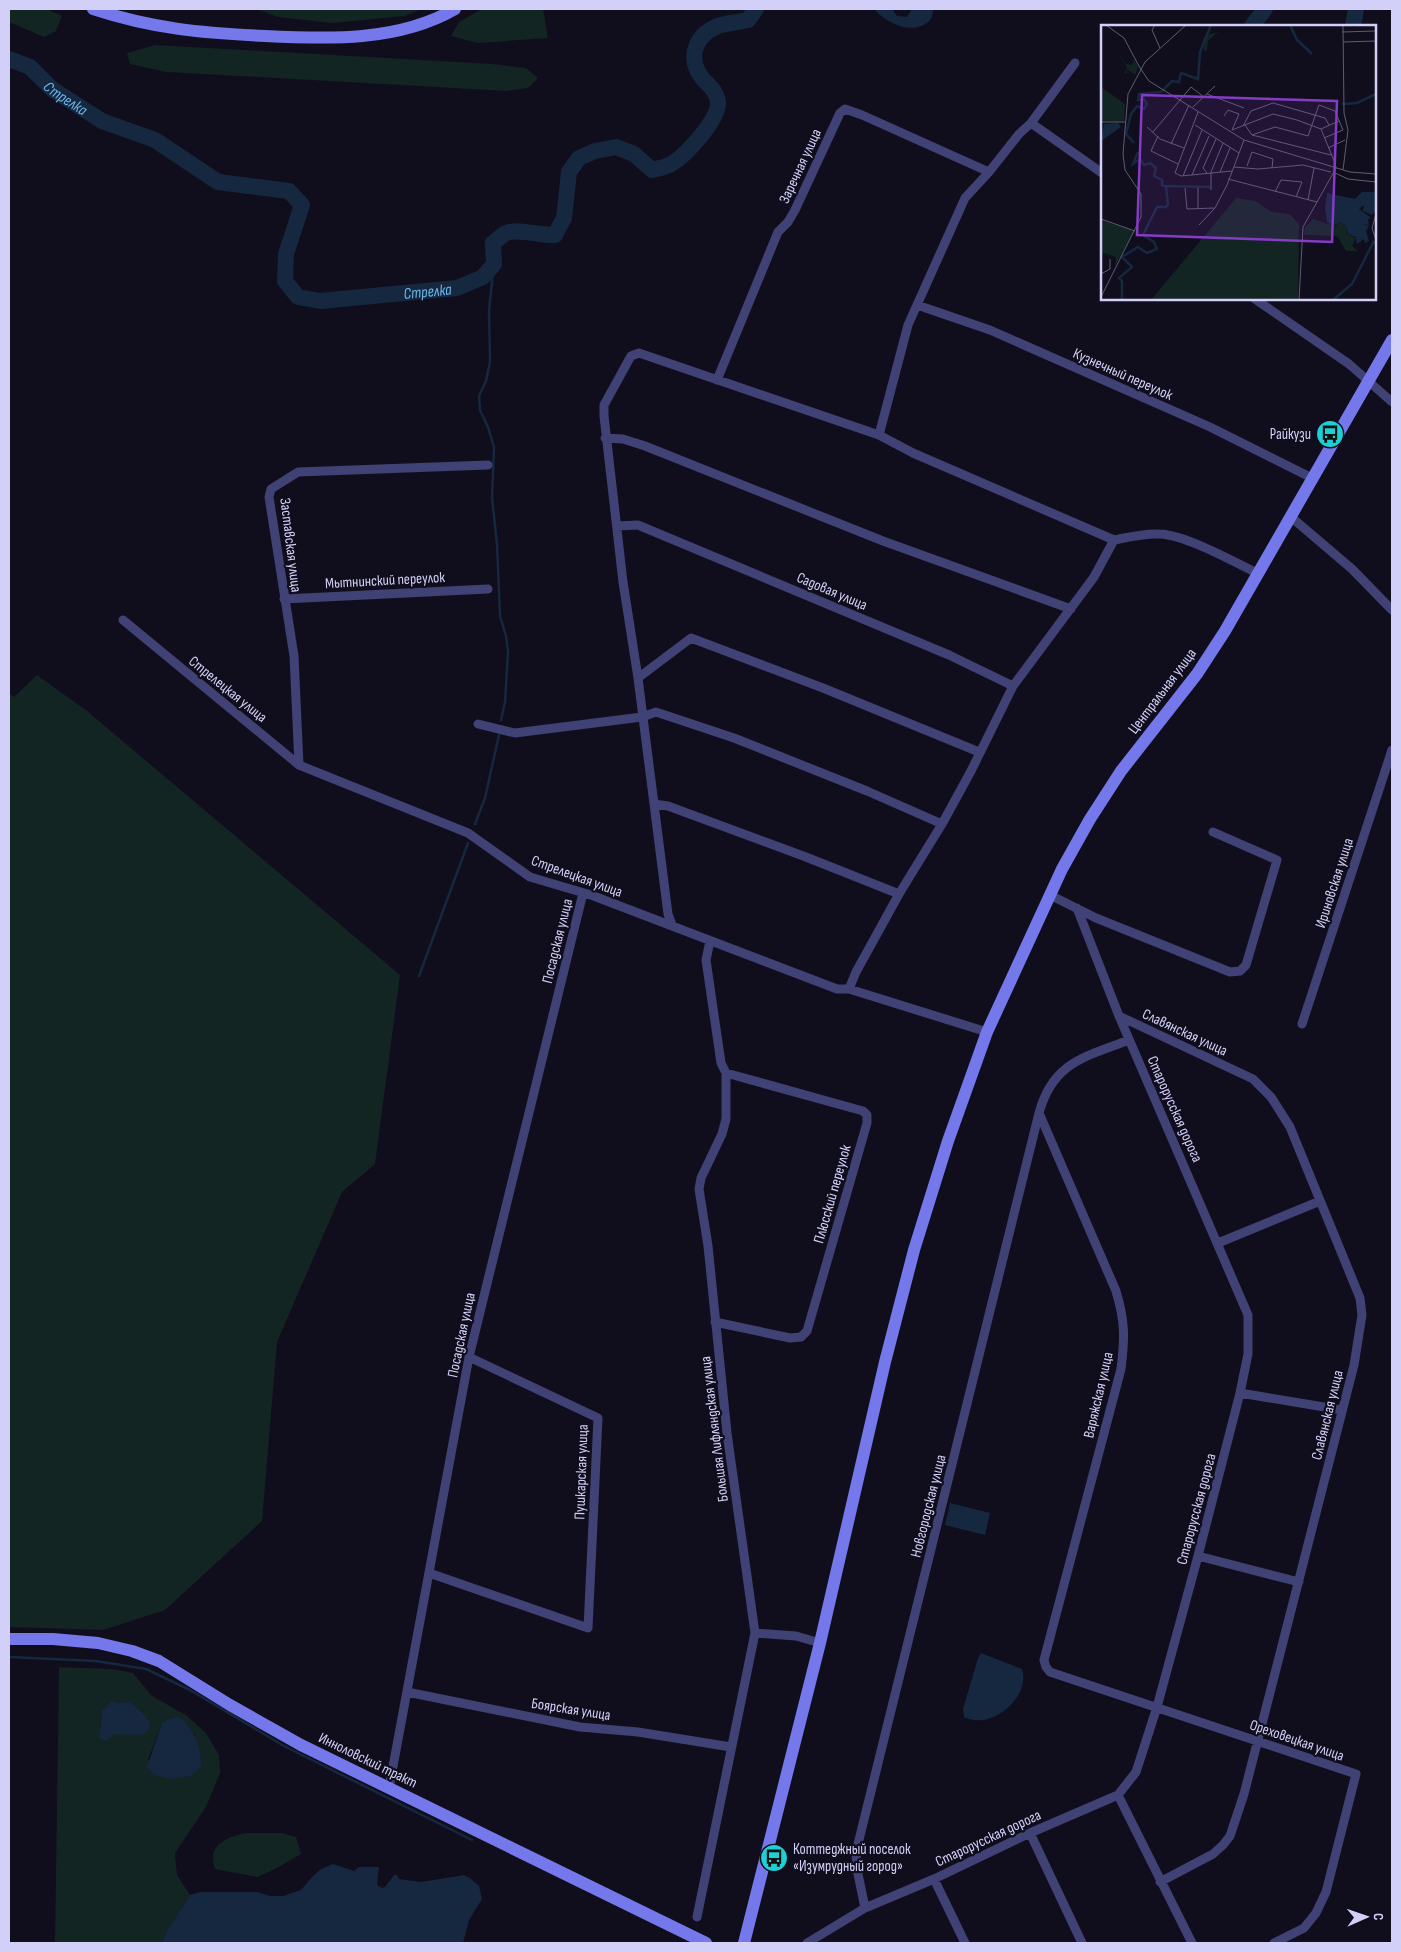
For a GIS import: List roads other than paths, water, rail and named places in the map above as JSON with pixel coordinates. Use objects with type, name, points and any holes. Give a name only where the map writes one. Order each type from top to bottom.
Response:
[{"type":"main road","points":[[93,9],[124,19],[182,30],[308,38],[365,36],[389,32],[409,28],[444,15],[454,9]]},
{"type":"main road","name":"Центральная улица","points":[[744,1943],[820,1642],[885,1362],[912,1260],[948,1142],[987,1032],[1050,895],[1090,819],[1120,771],[1196,674],[1226,631],[1392,340]]},
{"type":"main road","name":"Инноловский тракт","points":[[9,1638],[98,1643],[132,1651],[158,1661],[301,1745],[691,1939],[706,1943]]},
{"type":"street","points":[[879,435],[908,325],[965,198],[988,174],[1018,134],[1032,121],[1075,63]]},
{"type":"street","name":"Заречная улица","points":[[717,380],[778,232],[788,222],[795,210],[840,113],[844,109],[862,115],[988,174]]},
{"type":"street","points":[[1032,121],[1101,172]]},
{"type":"street","points":[[1256,300],[1349,364],[1392,402]]},
{"type":"street","name":"Кузнечный переулок","points":[[917,305],[990,330],[1210,428],[1314,479]]},
{"type":"street","points":[[672,926],[668,914],[605,438],[604,405],[632,356],[639,353],[879,435],[913,452],[1114,540],[1140,535],[1161,534],[1183,539],[1259,574]]},
{"type":"street","points":[[605,438],[623,439],[645,446],[883,541],[1071,609]]},
{"type":"street","name":"Заставская улица","points":[[299,765],[294,656],[269,497],[271,489],[298,472],[488,465]]},
{"type":"street","points":[[1291,517],[1352,569],[1392,610]]},
{"type":"street","name":"Садовая улица","points":[[617,526],[638,525],[949,655],[1013,686]]},
{"type":"street","points":[[849,989],[856,972],[942,824],[1013,686],[1094,577],[1114,540]]},
{"type":"street","name":"Мытнинский переулок","points":[[284,599],[488,589]]},
{"type":"street","name":"Стрелецкая улица","points":[[123,620],[299,765],[468,833],[530,877],[583,893],[837,989],[849,989],[987,1032]]},
{"type":"street","points":[[638,678],[691,638],[823,688],[979,752]]},
{"type":"street","points":[[478,724],[515,733],[642,717],[656,712],[734,738],[867,791],[942,824]]},
{"type":"street","name":"Ириновская улица","points":[[1302,1024],[1392,750]]},
{"type":"street","points":[[654,804],[668,806],[806,856],[900,894]]},
{"type":"street","points":[[1050,895],[1096,918],[1230,972],[1240,971],[1246,965],[1277,860],[1213,832]]},
{"type":"street","name":"Посадская улица","points":[[389,1788],[469,1357],[583,893]]},
{"type":"street","name":"Старорусская дорога","points":[[807,1943],[865,1908],[1118,1795],[1136,1772],[1198,1556],[1240,1394],[1248,1354],[1248,1315],[1129,1040],[1077,908]]},
{"type":"street","name":"Большая Лифляндская улица","points":[[696,1917],[755,1634],[727,1433],[708,1246],[699,1188],[701,1178],[722,1134],[726,1119],[726,1073],[722,1063],[706,960],[710,941]]},
{"type":"street","name":"Славянская улица","points":[[1119,1016],[1253,1079],[1271,1097],[1290,1127],[1360,1298],[1362,1315],[1354,1365],[1258,1741],[1244,1794],[1230,1836],[1213,1854],[1160,1882]]},
{"type":"street","points":[[1039,1113],[1043,1098],[1051,1082],[1064,1070],[1075,1062],[1129,1040]]},
{"type":"street","name":"Плюсский переулок","points":[[715,1322],[790,1338],[801,1337],[806,1331],[867,1122],[867,1115],[863,1110],[726,1073]]},
{"type":"street","name":"Варяжская улица","points":[[1039,1113],[1116,1291],[1123,1315],[1125,1336],[1121,1368],[1044,1660],[1050,1672],[1156,1707]]},
{"type":"street","name":"Новгородская улица","points":[[865,1908],[856,1852],[1039,1113]]},
{"type":"street","points":[[1218,1243],[1320,1201]]},
{"type":"street","name":"Пушкарская улица","points":[[429,1573],[588,1628],[598,1418],[469,1357]]},
{"type":"street","points":[[1240,1394],[1342,1410]]},
{"type":"street","points":[[1198,1556],[1299,1582]]},
{"type":"street","points":[[755,1634],[796,1636],[820,1642]]},
{"type":"street","name":"Боярская улица","points":[[407,1692],[580,1727],[638,1732],[732,1747]]},
{"type":"street","name":"Ореховецкая улица","points":[[1156,1707],[1356,1774],[1326,1892],[1316,1914],[1304,1928],[1274,1943]]},
{"type":"street","points":[[1118,1795],[1192,1943]]},
{"type":"street","points":[[1030,1833],[1082,1943]]},
{"type":"street","points":[[934,1878],[965,1943]]},
{"type":"water","points":[[874,9],[892,9],[897,16],[907,17],[912,9],[934,9],[931,19],[923,25],[908,28],[893,23]]},
{"type":"water","points":[[950,1503],[990,1513],[985,1535],[945,1525]]},
{"type":"water","points":[[981,1653],[1022,1669],[1023,1680],[1020,1691],[1006,1709],[996,1716],[974,1720],[964,1717],[963,1709]]},
{"type":"water","points":[[112,1701],[130,1702],[150,1722],[149,1729],[143,1735],[114,1734],[106,1741],[99,1738],[102,1711]]},
{"type":"water","points":[[171,1718],[180,1718],[196,1740],[200,1753],[201,1767],[191,1776],[170,1779],[155,1775],[147,1767],[162,1723]]},
{"type":"water","points":[[333,1864],[354,1871],[359,1867],[379,1867],[377,1885],[382,1888],[385,1887],[394,1875],[397,1875],[399,1879],[421,1882],[464,1875],[479,1886],[482,1899],[469,1920],[463,1943],[162,1943],[167,1930],[190,1895],[200,1892],[257,1892],[270,1896],[283,1896],[301,1890],[321,1869]]},
{"type":"waterway","name":"Стрелка","points":[[9,59],[30,67],[52,89],[102,121],[155,140],[218,182],[289,191],[302,205],[286,254],[285,281],[298,297],[320,301],[457,288],[483,277],[494,264],[493,243],[504,234],[517,231],[555,235],[564,218],[569,172],[579,158],[595,151],[616,147],[634,154],[652,170],[679,159],[701,136],[717,110],[716,95],[702,78],[695,63],[694,55],[699,41],[710,30],[718,26],[748,20],[756,9]]},
{"type":"waterway","name":"Стрелка","points":[[1253,25],[1265,9]]},
{"type":"waterway","name":"Стрелка","points":[[1353,25],[1356,9]]},
{"type":"waterway","points":[[494,264],[489,310],[490,362],[486,381],[479,396],[480,410],[494,447],[492,498],[497,544],[500,616],[506,636],[508,652],[505,702],[501,720]]},
{"type":"waterway","points":[[475,824],[485,798],[499,735]]},
{"type":"waterway","points":[[419,976],[468,843]]},
{"type":"waterway","points":[[9,1657],[96,1661],[146,1669],[190,1690],[284,1746],[472,1840]]},
{"type":"place","name":"Райкузи","points":[[1330,434]]},
{"type":"place","name":"Коттеджный поселок «Изумрудный город»","points":[[774,1858]]}]
